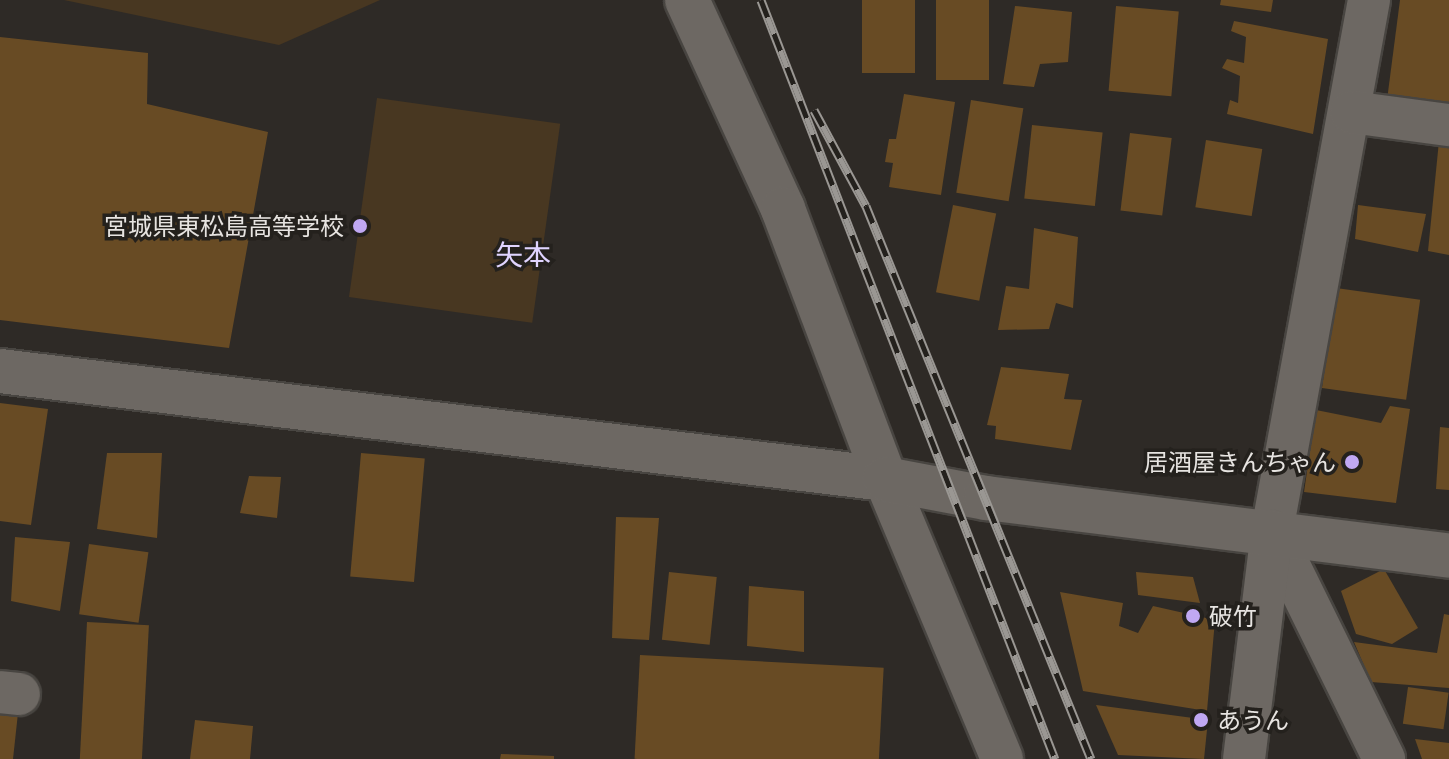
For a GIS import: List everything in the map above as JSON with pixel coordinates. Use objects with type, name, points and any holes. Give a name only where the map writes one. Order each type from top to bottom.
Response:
[{"type":"street","points":[[687,0],[783,209],[885,479],[1002,759]]},
{"type":"street","points":[[1244,759],[1272,531],[1351,112],[1369,0]]},
{"type":"street","points":[[1351,112],[1449,125]]},
{"type":"street","points":[[0,371],[885,479],[986,498],[1272,531],[1449,556]]},
{"type":"street","points":[[1272,531],[1384,759]]},
{"type":"shaded area","points":[[64,0],[380,0],[279,45]]},
{"type":"shaded area","points":[[377,98],[560,124],[532,323],[349,297]]},
{"type":"building","points":[[862,0],[915,0],[915,73],[862,73]]},
{"type":"building","points":[[936,0],[989,0],[989,80],[936,80]]},
{"type":"building","points":[[1221,0],[1273,0],[1271,12],[1220,5]]},
{"type":"building","points":[[1400,0],[1449,0],[1449,107],[1387,100]]},
{"type":"building","points":[[1015,6],[1072,12],[1068,62],[1040,64],[1034,87],[1003,84]]},
{"type":"building","points":[[1116,6],[1179,11],[1171,96],[1109,91]]},
{"type":"building","points":[[1234,21],[1328,39],[1313,134],[1227,114],[1230,100],[1238,103],[1240,76],[1222,68],[1227,59],[1244,63],[1246,37],[1231,31]]},
{"type":"building","points":[[0,37],[148,53],[147,104],[268,132],[229,348],[0,320]]},
{"type":"building","points":[[904,94],[955,102],[941,195],[889,187],[893,163],[885,162],[889,139],[896,139]]},
{"type":"building","points":[[971,100],[1023,108],[1009,201],[956,193]]},
{"type":"building","points":[[1032,125],[1103,132],[1095,206],[1024,199]]},
{"type":"building","points":[[1130,133],[1172,138],[1162,216],[1120,210]]},
{"type":"building","points":[[1206,140],[1262,149],[1252,216],[1195,207]]},
{"type":"building","points":[[1439,141],[1449,142],[1449,255],[1428,251]]},
{"type":"building","points":[[953,205],[996,213],[979,301],[936,292]]},
{"type":"building","points":[[1358,205],[1426,214],[1418,252],[1355,239]]},
{"type":"building","points":[[1034,228],[1078,237],[1073,308],[1056,303],[1049,329],[998,330],[1006,286],[1029,289]]},
{"type":"building","points":[[1336,288],[1420,300],[1406,400],[1322,388]]},
{"type":"building","points":[[1001,367],[1069,374],[1064,399],[1082,400],[1071,450],[995,439],[996,426],[987,425]]},
{"type":"building","points":[[0,403],[48,409],[31,525],[0,521]]},
{"type":"building","points":[[1390,406],[1410,409],[1396,503],[1304,492],[1316,410],[1381,423]]},
{"type":"building","points":[[1440,427],[1449,428],[1449,490],[1436,489]]},
{"type":"building","points":[[107,453],[162,453],[157,538],[97,529]]},
{"type":"building","points":[[361,453],[425,459],[414,582],[350,577]]},
{"type":"building","points":[[249,476],[281,477],[277,518],[240,513]]},
{"type":"building","points":[[616,517],[659,518],[649,640],[612,638]]},
{"type":"building","points":[[15,537],[70,542],[60,611],[11,601]]},
{"type":"building","points":[[89,544],[148,552],[139,623],[79,614]]},
{"type":"building","points":[[1384,569],[1418,628],[1392,644],[1356,634],[1341,591]]},
{"type":"building","points":[[669,572],[717,577],[710,645],[662,640]]},
{"type":"building","points":[[1136,572],[1193,577],[1200,603],[1138,595]]},
{"type":"building","points":[[749,586],[804,591],[804,652],[747,646]]},
{"type":"building","points":[[1060,592],[1123,603],[1119,626],[1138,633],[1153,606],[1215,620],[1207,711],[1083,691]]},
{"type":"building","points":[[1444,614],[1449,615],[1449,688],[1371,682],[1354,642],[1437,653]]},
{"type":"building","points":[[87,622],[149,625],[142,759],[80,759]]},
{"type":"building","points":[[640,655],[884,668],[879,759],[635,759]]},
{"type":"building","points":[[1408,687],[1449,693],[1443,729],[1403,724]]},
{"type":"building","points":[[1096,705],[1208,720],[1204,759],[1118,755]]},
{"type":"building","points":[[0,711],[18,713],[13,759],[0,759]]},
{"type":"building","points":[[195,720],[253,726],[250,759],[190,759]]},
{"type":"building","points":[[1415,739],[1449,743],[1449,759],[1422,759]]},
{"type":"building","points":[[501,754],[554,756],[554,759],[500,759]]},
{"type":"railway","points":[[761,0],[1055,759]]},
{"type":"railway","points":[[814,110],[866,206],[1091,759]]},
{"type":"place","name":"宮城県東松島高等学校","points":[[360,226]]},
{"type":"place","name":"居酒屋きんちゃん","points":[[1352,462]]},
{"type":"place","name":"破竹","points":[[1193,616]]},
{"type":"place","name":"あうん","points":[[1201,720]]},
{"type":"district","name":"矢本","points":[[523,254]]}]
